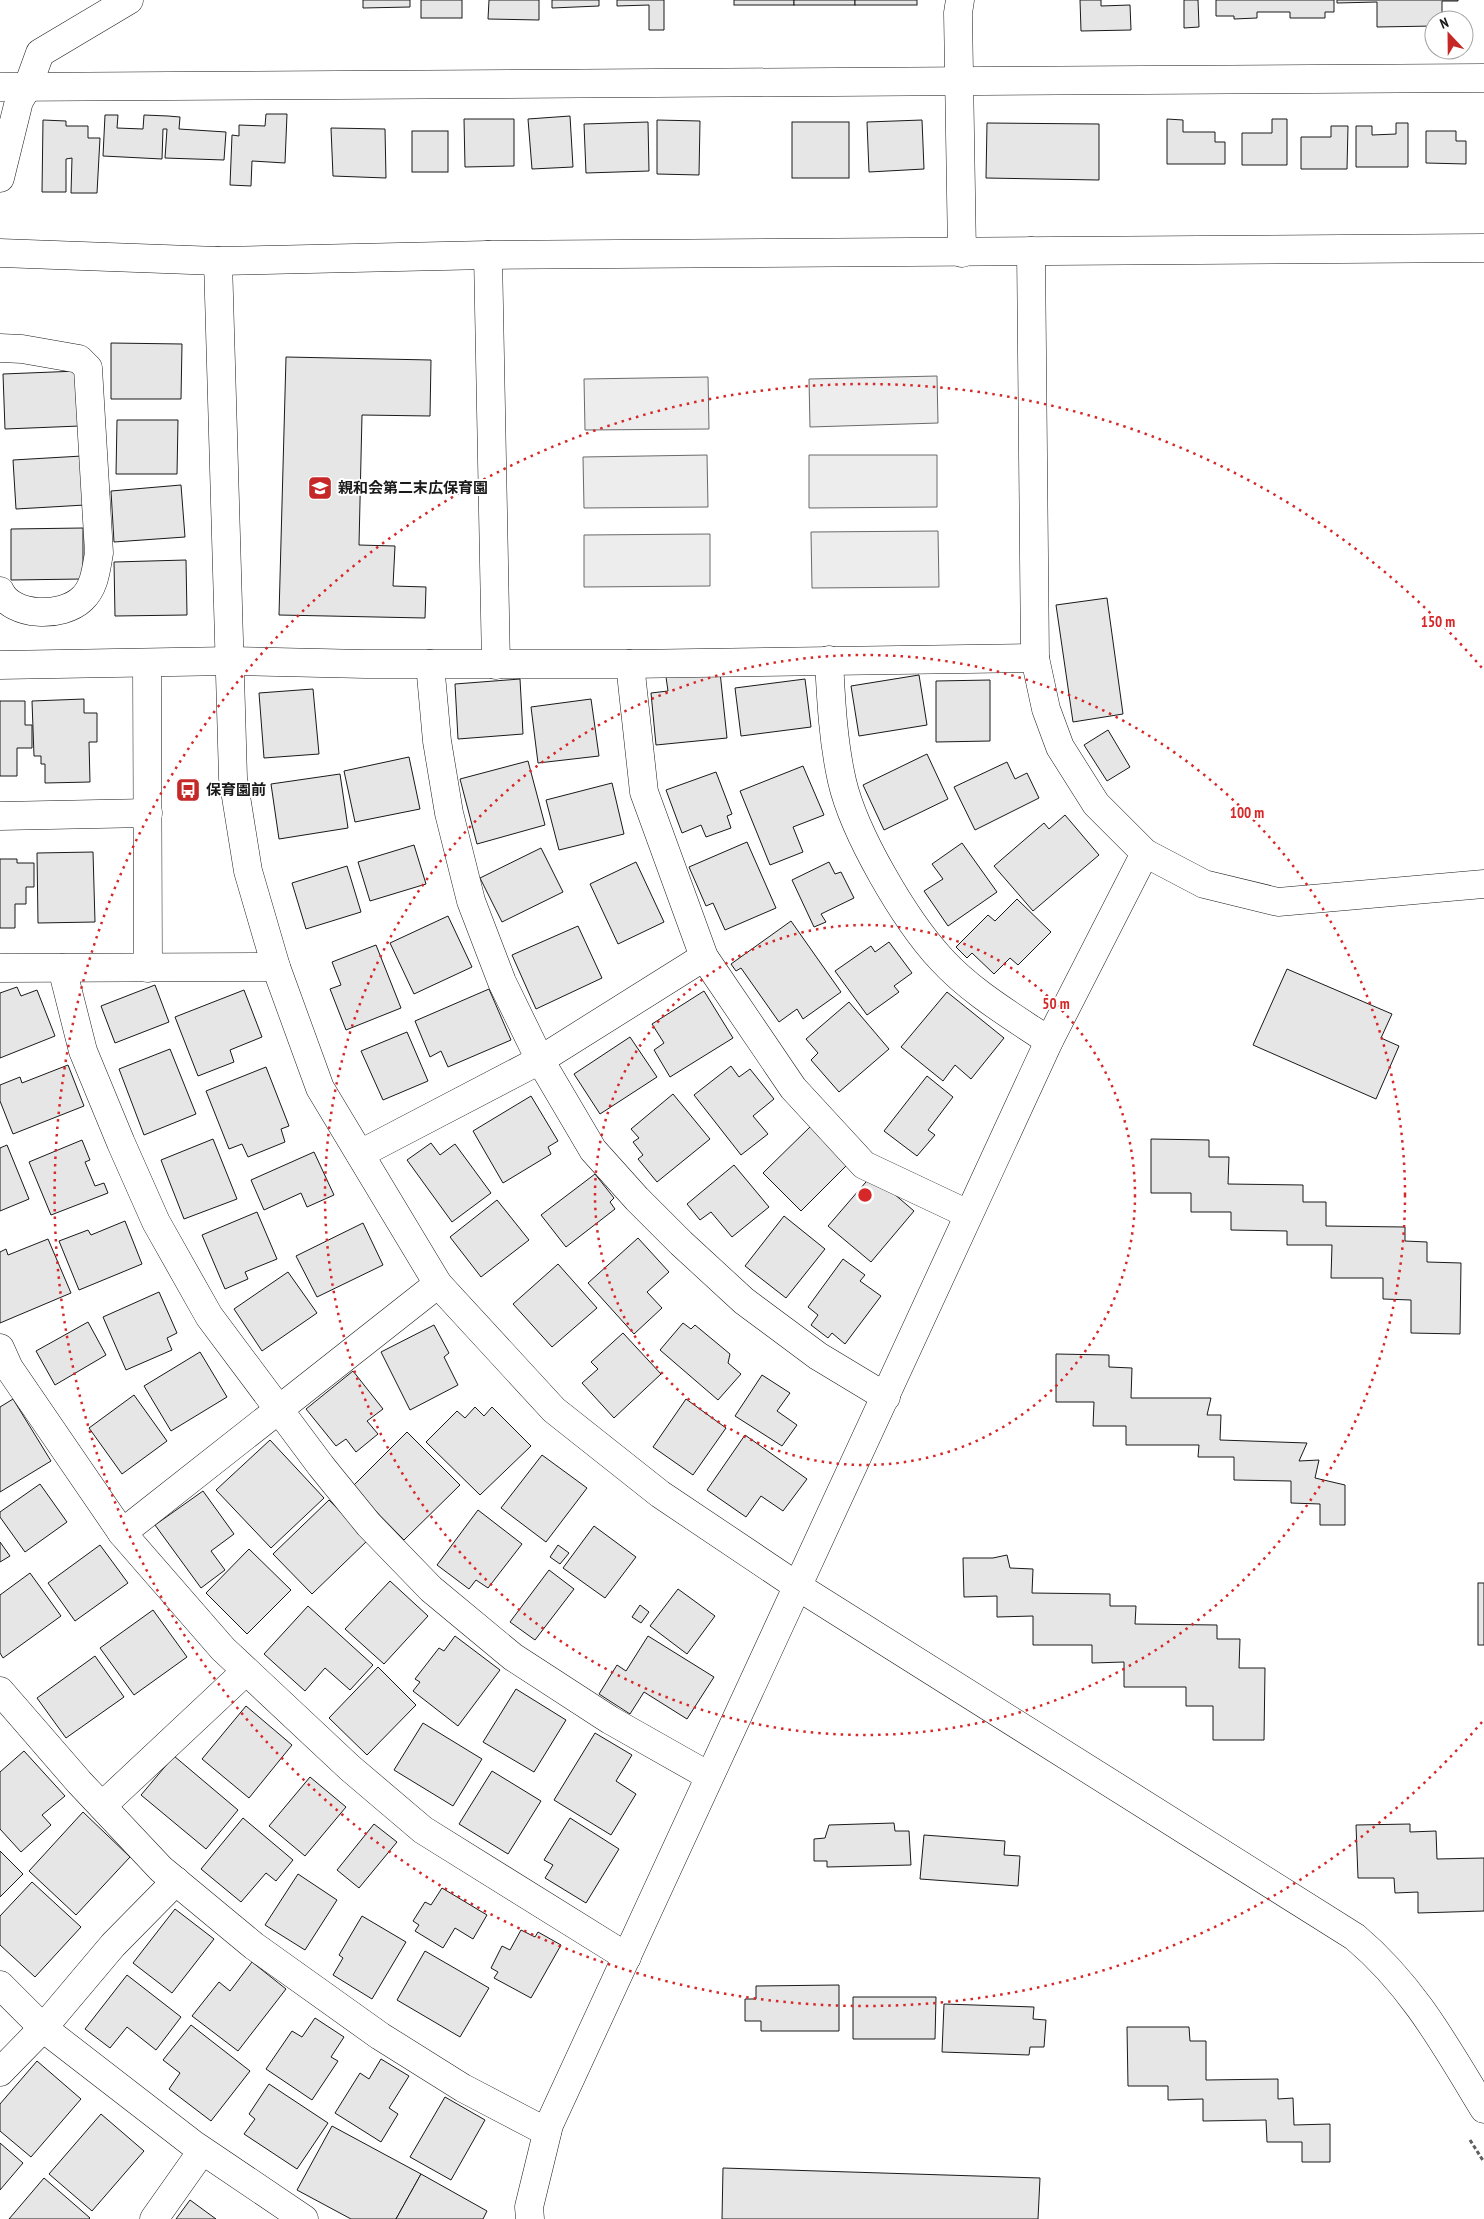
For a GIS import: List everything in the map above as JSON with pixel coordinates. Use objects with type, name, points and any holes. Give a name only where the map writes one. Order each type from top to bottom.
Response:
[{"type":"street","points":[[0,178],[19,101],[28,86],[40,53],[129,0]]},
{"type":"street","points":[[960,0],[958,13],[962,253]]},
{"type":"street","points":[[0,87],[1484,78]]},
{"type":"street","points":[[0,253],[218,261],[488,255],[1484,248]]},
{"type":"street","points":[[1030,251],[1034,658],[1046,710],[1060,746],[1096,804],[1145,853],[1204,884],[1278,902],[1484,884]]},
{"type":"street","points":[[488,255],[496,665]]},
{"type":"street","points":[[218,261],[233,778],[248,871],[276,968],[320,1088],[438,1284],[554,1410],[660,1494],[797,1586],[1355,1937],[1380,1958],[1422,2008],[1484,2109]]},
{"type":"street","points":[[0,348],[22,349],[79,359],[88,368],[99,553],[94,582],[82,600],[62,610],[38,612],[18,609],[4,600],[0,591]]},
{"type":"street","points":[[0,665],[230,661],[496,665],[1034,658]]},
{"type":"street","points":[[829,660],[833,728],[842,782],[865,840],[898,901],[941,959],[991,1002],[1049,1041]]},
{"type":"street","points":[[147,663],[148,968]]},
{"type":"street","points":[[430,664],[437,741],[449,813],[471,901],[502,982],[540,1060],[593,1150],[636,1199],[680,1243],[744,1301],[818,1356],[886,1397]]},
{"type":"street","points":[[630,664],[644,792],[704,957],[793,1088],[864,1165],[968,1214]]},
{"type":"street","points":[[0,816],[148,813]]},
{"type":"street","points":[[530,2219],[529,2207],[547,2132],[797,1586],[886,1397],[968,1214],[1049,1041],[1145,853]]},
{"type":"street","points":[[360,1154],[540,1060],[704,957]]},
{"type":"street","points":[[0,968],[276,968]]},
{"type":"street","points":[[62,968],[83,1051],[156,1222],[210,1316],[278,1410],[369,1525],[431,1589],[513,1657],[610,1720],[710,1776]]},
{"type":"street","points":[[122,1533],[438,1284]]},
{"type":"street","points":[[3,1363],[122,1533],[223,1650],[350,1768],[423,1830],[627,1957]]},
{"type":"street","points":[[102,1806],[246,1671]]},
{"type":"street","points":[[0,1692],[102,1806],[176,1881],[254,1946],[380,2036],[463,2088],[547,2132]]},
{"type":"street","points":[[0,2072],[43,2028],[113,1946],[176,1881]]},
{"type":"street","points":[[0,1985],[43,2028],[202,2151],[304,2219]]},
{"type":"street","points":[[154,2219],[202,2151]]},
{"type":"path","points":[[1467,2134],[1484,2162]]},
{"type":"shaded area","points":[[937,376],[938,423],[810,427],[809,379]]},
{"type":"shaded area","points":[[708,377],[709,429],[585,430],[584,379]]},
{"type":"shaded area","points":[[707,455],[708,507],[584,508],[583,457]]},
{"type":"shaded area","points":[[809,455],[937,455],[937,507],[809,508]]},
{"type":"shaded area","points":[[938,531],[939,587],[812,588],[811,532]]},
{"type":"shaded area","points":[[710,534],[710,586],[584,587],[584,535]]},
{"type":"building","points":[[363,0],[410,0],[410,7],[363,8]]},
{"type":"building","points":[[421,0],[462,0],[462,18],[421,18]]},
{"type":"building","points":[[489,0],[539,0],[539,20],[488,19]]},
{"type":"building","points":[[552,0],[599,0],[599,6],[552,8]]},
{"type":"building","points":[[617,0],[664,0],[664,30],[649,30],[649,5],[617,6]]},
{"type":"building","points":[[734,0],[794,0],[794,5],[734,5]]},
{"type":"building","points":[[794,0],[855,0],[855,5],[794,5]]},
{"type":"building","points":[[855,0],[917,0],[917,5],[855,5]]},
{"type":"building","points":[[1080,0],[1101,0],[1101,6],[1130,5],[1131,30],[1081,31]]},
{"type":"building","points":[[1184,0],[1198,0],[1199,27],[1184,28]]},
{"type":"building","points":[[1216,0],[1334,0],[1334,12],[1325,12],[1325,18],[1290,18],[1290,12],[1257,12],[1257,18],[1234,19],[1234,16],[1216,16]]},
{"type":"building","points":[[1337,0],[1458,0],[1442,1],[1442,10],[1424,10],[1424,26],[1377,27],[1377,2],[1337,3]]},
{"type":"building","points":[[266,114],[287,114],[285,163],[252,161],[251,186],[230,185],[232,135],[239,136],[239,125],[265,126]]},
{"type":"building","points":[[105,115],[118,115],[117,128],[143,129],[144,115],[180,117],[179,129],[226,132],[224,160],[165,158],[167,129],[163,129],[162,159],[103,156]]},
{"type":"building","points":[[570,116],[573,167],[532,169],[528,119]]},
{"type":"building","points":[[464,119],[514,119],[514,166],[465,167]]},
{"type":"building","points":[[1167,119],[1183,120],[1183,132],[1215,132],[1215,142],[1225,142],[1225,164],[1167,164]]},
{"type":"building","points":[[1272,119],[1287,119],[1287,165],[1242,165],[1242,133],[1272,133]]},
{"type":"building","points":[[43,120],[66,121],[66,126],[88,126],[88,138],[100,138],[97,193],[71,193],[72,158],[66,159],[66,192],[42,192]]},
{"type":"building","points":[[657,120],[700,121],[699,175],[657,174]]},
{"type":"building","points":[[922,120],[924,169],[869,172],[867,122]]},
{"type":"building","points":[[648,122],[649,171],[586,173],[584,124]]},
{"type":"building","points":[[792,122],[849,122],[849,178],[792,178]]},
{"type":"building","points":[[987,123],[1099,124],[1099,180],[986,178]]},
{"type":"building","points":[[1396,123],[1408,123],[1408,167],[1356,167],[1356,126],[1372,126],[1372,135],[1396,134]]},
{"type":"building","points":[[1331,126],[1348,126],[1347,169],[1301,169],[1301,137],[1331,137]]},
{"type":"building","points":[[331,128],[385,129],[386,178],[333,176]]},
{"type":"building","points":[[412,131],[448,131],[448,172],[412,172]]},
{"type":"building","points":[[1426,131],[1456,131],[1456,141],[1466,141],[1466,164],[1426,163]]},
{"type":"building","points":[[111,343],[182,344],[181,399],[111,399]]},
{"type":"building","points":[[286,357],[431,360],[430,416],[362,415],[359,545],[395,546],[393,586],[426,587],[425,618],[279,615]]},
{"type":"building","points":[[78,371],[80,426],[5,429],[3,374]]},
{"type":"building","points":[[117,420],[178,420],[177,474],[116,474]]},
{"type":"building","points":[[82,456],[85,505],[16,509],[13,460]]},
{"type":"building","points":[[181,485],[185,537],[114,542],[111,491]]},
{"type":"building","points":[[83,528],[83,579],[11,580],[11,529]]},
{"type":"building","points":[[186,560],[187,615],[115,616],[114,562]]},
{"type":"building","points":[[1107,598],[1123,714],[1073,722],[1056,605]]},
{"type":"building","points":[[720,672],[727,738],[656,745],[651,693],[668,691],[666,677]]},
{"type":"building","points":[[919,675],[927,725],[859,736],[851,686]]},
{"type":"building","points":[[520,679],[523,734],[458,739],[455,684]]},
{"type":"building","points":[[805,679],[811,727],[741,736],[735,688]]},
{"type":"building","points":[[990,680],[990,741],[936,742],[936,681]]},
{"type":"building","points":[[313,689],[319,754],[264,758],[259,693]]},
{"type":"building","points":[[84,699],[84,713],[97,713],[97,742],[89,742],[90,782],[45,783],[45,764],[41,764],[41,756],[34,756],[32,701]]},
{"type":"building","points":[[591,699],[599,756],[538,763],[531,707]]},
{"type":"building","points":[[0,701],[25,701],[25,725],[32,725],[32,748],[17,748],[17,776],[0,776]]},
{"type":"building","points":[[1108,730],[1130,767],[1107,781],[1084,745]]},
{"type":"building","points":[[927,754],[948,799],[884,830],[863,785]]},
{"type":"building","points":[[409,757],[420,809],[355,822],[344,771]]},
{"type":"building","points":[[528,761],[545,825],[477,844],[460,779]]},
{"type":"building","points":[[1007,762],[1015,779],[1027,773],[1039,798],[975,830],[954,787]]},
{"type":"building","points":[[803,766],[824,815],[793,827],[803,852],[770,865],[740,791]]},
{"type":"building","points":[[716,772],[732,814],[727,816],[731,828],[706,837],[701,825],[682,833],[666,790]]},
{"type":"building","points":[[340,774],[348,828],[279,839],[271,784]]},
{"type":"building","points":[[612,783],[624,834],[559,850],[546,800]]},
{"type":"building","points":[[1065,815],[1099,855],[1033,911],[994,866],[1044,823],[1049,829]]},
{"type":"building","points":[[747,842],[776,908],[725,930],[713,903],[706,906],[689,867]]},
{"type":"building","points":[[962,843],[997,892],[948,926],[924,891],[943,879],[932,864]]},
{"type":"building","points":[[414,845],[426,884],[370,901],[358,862]]},
{"type":"building","points":[[541,848],[563,892],[502,922],[480,878]]},
{"type":"building","points":[[93,852],[95,922],[38,923],[37,853]]},
{"type":"building","points":[[0,859],[17,859],[17,863],[34,863],[34,887],[26,887],[26,904],[15,904],[15,928],[0,928]]},
{"type":"building","points":[[636,862],[664,922],[618,944],[590,884]]},
{"type":"building","points":[[829,862],[835,874],[841,872],[854,898],[821,914],[826,922],[814,927],[792,880]]},
{"type":"building","points":[[347,866],[361,912],[306,929],[292,883]]},
{"type":"building","points":[[1017,899],[1051,932],[1018,965],[1010,958],[994,974],[972,953],[967,958],[956,947],[988,915],[995,921]]},
{"type":"building","points":[[448,916],[472,967],[414,994],[390,943]]},
{"type":"building","points":[[791,921],[841,992],[803,1019],[797,1009],[779,1022],[741,968],[736,971],[731,964]]},
{"type":"building","points":[[578,926],[602,978],[536,1009],[512,955]]},
{"type":"building","points":[[889,942],[912,973],[894,986],[899,992],[867,1015],[835,971],[871,946],[875,952]]},
{"type":"building","points":[[376,945],[401,1008],[346,1030],[330,989],[341,985],[332,962]]},
{"type":"building","points":[[1287,969],[1392,1014],[1381,1038],[1399,1046],[1376,1099],[1253,1045]]},
{"type":"building","points":[[155,985],[169,1022],[115,1043],[101,1006]]},
{"type":"building","points":[[17,987],[21,996],[37,990],[55,1036],[0,1058],[0,993]]},
{"type":"building","points":[[489,989],[511,1040],[448,1067],[441,1051],[430,1057],[415,1021]]},
{"type":"building","points":[[244,990],[262,1037],[230,1050],[234,1062],[198,1076],[175,1017]]},
{"type":"building","points":[[704,991],[733,1038],[670,1077],[654,1050],[664,1043],[652,1024]]},
{"type":"building","points":[[947,992],[1004,1038],[971,1079],[955,1065],[943,1081],[901,1047]]},
{"type":"building","points":[[849,1002],[889,1049],[839,1092],[811,1060],[818,1053],[806,1039]]},
{"type":"building","points":[[407,1032],[428,1081],[383,1100],[361,1051]]},
{"type":"building","points":[[630,1037],[657,1077],[600,1114],[574,1074]]},
{"type":"building","points":[[170,1049],[196,1114],[144,1135],[119,1069]]},
{"type":"building","points":[[68,1065],[84,1106],[13,1134],[0,1101],[0,1085],[20,1077],[22,1083]]},
{"type":"building","points":[[731,1066],[739,1077],[750,1069],[774,1099],[753,1116],[768,1134],[741,1155],[694,1095]]},
{"type":"building","points":[[266,1067],[289,1126],[281,1129],[285,1142],[248,1157],[242,1144],[229,1149],[206,1091]]},
{"type":"building","points":[[927,1076],[953,1097],[928,1130],[935,1135],[917,1156],[884,1131]]},
{"type":"building","points":[[673,1094],[710,1139],[657,1182],[638,1159],[643,1155],[633,1142],[639,1138],[631,1129]]},
{"type":"building","points":[[531,1096],[558,1141],[548,1147],[551,1154],[503,1183],[473,1131]]},
{"type":"building","points":[[811,1126],[848,1164],[801,1211],[763,1173]]},
{"type":"building","points":[[213,1139],[237,1199],[184,1219],[161,1160]]},
{"type":"building","points":[[1151,1139],[1209,1140],[1209,1157],[1229,1157],[1228,1184],[1303,1185],[1303,1202],[1326,1202],[1326,1226],[1405,1227],[1405,1241],[1427,1242],[1427,1262],[1461,1263],[1460,1334],[1411,1333],[1411,1300],[1383,1299],[1383,1278],[1331,1278],[1332,1245],[1287,1245],[1287,1231],[1231,1230],[1231,1212],[1191,1212],[1191,1193],[1151,1193]]},
{"type":"building","points":[[82,1140],[90,1160],[85,1162],[95,1186],[104,1183],[108,1193],[51,1215],[29,1162]]},
{"type":"building","points":[[431,1143],[440,1155],[455,1144],[491,1193],[452,1222],[407,1160]]},
{"type":"building","points":[[7,1145],[29,1199],[0,1211],[0,1148]]},
{"type":"building","points":[[314,1152],[334,1195],[307,1207],[301,1193],[264,1210],[251,1180]]},
{"type":"building","points":[[734,1165],[769,1207],[732,1237],[711,1212],[700,1220],[687,1204]]},
{"type":"building","points":[[595,1174],[614,1198],[610,1202],[615,1209],[566,1247],[541,1215]]},
{"type":"building","points":[[872,1175],[914,1211],[871,1262],[828,1226]]},
{"type":"building","points":[[497,1200],[529,1240],[481,1277],[450,1237]]},
{"type":"building","points":[[257,1212],[277,1259],[245,1272],[248,1279],[225,1289],[202,1235]]},
{"type":"building","points":[[784,1216],[825,1249],[786,1298],[745,1266]]},
{"type":"building","points":[[125,1221],[142,1264],[79,1290],[59,1241],[88,1230],[91,1235]]},
{"type":"building","points":[[363,1223],[383,1265],[317,1297],[296,1256]]},
{"type":"building","points":[[638,1238],[669,1272],[647,1292],[662,1308],[634,1334],[588,1283]]},
{"type":"building","points":[[48,1239],[71,1293],[0,1323],[0,1252],[6,1249],[8,1255]]},
{"type":"building","points":[[843,1259],[865,1275],[860,1281],[881,1296],[845,1344],[832,1333],[828,1338],[811,1325],[818,1315],[808,1307]]},
{"type":"building","points":[[558,1264],[597,1308],[552,1347],[513,1304]]},
{"type":"building","points":[[288,1272],[317,1313],[262,1351],[234,1309]]},
{"type":"building","points":[[159,1292],[177,1333],[167,1338],[172,1350],[126,1370],[103,1317]]},
{"type":"building","points":[[88,1322],[106,1355],[55,1385],[36,1351]]},
{"type":"building","points":[[683,1323],[691,1329],[695,1325],[730,1354],[728,1363],[741,1374],[718,1400],[660,1350]]},
{"type":"building","points":[[434,1325],[449,1353],[444,1357],[458,1385],[410,1410],[381,1352]]},
{"type":"building","points":[[623,1333],[661,1374],[614,1418],[582,1383],[598,1369],[591,1362]]},
{"type":"building","points":[[200,1352],[227,1397],[171,1431],[144,1386]]},
{"type":"building","points":[[1056,1354],[1109,1355],[1109,1367],[1132,1368],[1131,1398],[1211,1398],[1207,1415],[1221,1415],[1220,1440],[1307,1443],[1299,1461],[1319,1460],[1315,1478],[1345,1485],[1345,1525],[1320,1525],[1320,1504],[1291,1503],[1291,1481],[1234,1480],[1234,1457],[1198,1457],[1199,1445],[1126,1445],[1126,1426],[1093,1426],[1094,1402],[1056,1402]]},
{"type":"building","points":[[353,1371],[383,1409],[367,1421],[378,1434],[356,1452],[346,1439],[336,1446],[306,1409]]},
{"type":"building","points":[[762,1375],[790,1393],[777,1411],[797,1425],[782,1446],[735,1416]]},
{"type":"building","points":[[134,1395],[167,1441],[122,1474],[89,1428]]},
{"type":"building","points":[[13,1399],[51,1461],[0,1492],[0,1407]]},
{"type":"building","points":[[686,1399],[726,1428],[693,1475],[653,1447]]},
{"type":"building","points":[[475,1407],[484,1416],[492,1407],[531,1446],[480,1495],[426,1442],[457,1411],[465,1418]]},
{"type":"building","points":[[407,1432],[460,1485],[404,1540],[352,1487]]},
{"type":"building","points":[[745,1435],[807,1479],[783,1511],[761,1496],[746,1517],[707,1490]]},
{"type":"building","points":[[270,1440],[324,1498],[271,1548],[216,1490]]},
{"type":"building","points":[[542,1455],[587,1488],[546,1542],[501,1508]]},
{"type":"building","points":[[40,1484],[67,1522],[25,1552],[0,1517],[0,1512]]},
{"type":"building","points":[[203,1491],[234,1534],[211,1551],[225,1570],[201,1588],[155,1525]]},
{"type":"building","points":[[329,1500],[368,1540],[312,1594],[273,1554]]},
{"type":"building","points":[[478,1510],[522,1544],[488,1588],[476,1580],[469,1589],[437,1565]]},
{"type":"building","points":[[594,1526],[636,1557],[605,1598],[563,1568]]},
{"type":"building","points":[[0,1542],[10,1556],[0,1562]]},
{"type":"building","points":[[100,1545],[128,1583],[75,1621],[48,1583]]},
{"type":"building","points":[[558,1545],[569,1553],[560,1564],[550,1557]]},
{"type":"building","points":[[249,1549],[291,1590],[247,1634],[206,1593]]},
{"type":"building","points":[[1007,1555],[1010,1568],[1033,1569],[1032,1593],[1110,1594],[1110,1606],[1136,1606],[1135,1624],[1217,1625],[1217,1639],[1240,1639],[1239,1668],[1265,1668],[1264,1740],[1213,1740],[1213,1706],[1186,1706],[1186,1687],[1124,1687],[1124,1662],[1092,1663],[1092,1645],[1033,1645],[1033,1616],[997,1617],[997,1596],[964,1597],[963,1558],[993,1558]]},
{"type":"building","points":[[549,1570],[574,1589],[535,1640],[510,1622]]},
{"type":"building","points":[[30,1573],[61,1616],[3,1658],[0,1653],[0,1595]]},
{"type":"building","points":[[390,1581],[428,1616],[384,1664],[345,1629]]},
{"type":"building","points":[[1478,1583],[1484,1583],[1484,1645],[1478,1645]]},
{"type":"building","points":[[678,1589],[715,1616],[687,1654],[650,1626]]},
{"type":"building","points":[[640,1605],[649,1612],[641,1623],[632,1617]]},
{"type":"building","points":[[308,1606],[373,1665],[350,1690],[325,1668],[305,1691],[264,1654]]},
{"type":"building","points":[[153,1610],[187,1657],[134,1695],[100,1648]]},
{"type":"building","points":[[455,1636],[500,1670],[458,1726],[413,1691],[420,1682],[415,1679],[439,1648],[444,1651]]},
{"type":"building","points":[[648,1636],[714,1677],[687,1719],[644,1692],[630,1714],[599,1694],[617,1665],[626,1671]]},
{"type":"building","points":[[95,1656],[124,1697],[66,1738],[37,1698]]},
{"type":"building","points":[[378,1667],[416,1705],[367,1755],[329,1718]]},
{"type":"building","points":[[516,1689],[566,1720],[534,1772],[483,1742]]},
{"type":"building","points":[[246,1706],[292,1745],[249,1798],[202,1759]]},
{"type":"building","points":[[423,1723],[482,1759],[453,1806],[394,1770]]},
{"type":"building","points":[[595,1733],[632,1755],[616,1781],[636,1794],[611,1835],[554,1800]]},
{"type":"building","points":[[24,1751],[65,1796],[42,1815],[51,1825],[21,1852],[0,1829],[0,1772]]},
{"type":"building","points":[[174,1756],[238,1810],[206,1849],[141,1795]]},
{"type":"building","points":[[492,1771],[541,1801],[508,1854],[459,1824]]},
{"type":"building","points":[[310,1777],[346,1807],[305,1856],[269,1826]]},
{"type":"building","points":[[83,1812],[130,1857],[76,1915],[29,1871]]},
{"type":"building","points":[[243,1818],[293,1860],[276,1881],[266,1873],[241,1902],[201,1869]]},
{"type":"building","points":[[570,1818],[619,1849],[586,1903],[545,1878],[553,1865],[544,1860]]},
{"type":"building","points":[[894,1823],[895,1831],[909,1831],[911,1865],[827,1867],[827,1861],[814,1861],[814,1839],[825,1838],[829,1825]]},
{"type":"building","points":[[374,1824],[397,1842],[359,1888],[337,1870]]},
{"type":"building","points":[[1410,1824],[1410,1832],[1436,1831],[1437,1859],[1484,1858],[1484,1911],[1418,1913],[1418,1892],[1395,1893],[1394,1878],[1358,1878],[1356,1825]]},
{"type":"building","points":[[924,1835],[1005,1841],[1004,1855],[1020,1856],[1018,1886],[920,1879]]},
{"type":"building","points":[[0,1851],[23,1874],[0,1897]]},
{"type":"building","points":[[298,1874],[337,1900],[305,1950],[265,1925]]},
{"type":"building","points":[[32,1882],[81,1927],[35,1977],[0,1945],[0,1916]]},
{"type":"building","points":[[442,1888],[487,1915],[473,1939],[455,1928],[443,1948],[415,1931],[419,1925],[413,1921],[425,1902],[431,1905]]},
{"type":"building","points":[[175,1909],[214,1939],[172,1993],[133,1963]]},
{"type":"building","points":[[362,1916],[406,1942],[372,1999],[333,1975],[343,1958],[339,1955]]},
{"type":"building","points":[[521,1930],[535,1937],[538,1932],[561,1945],[531,1998],[494,1978],[498,1972],[491,1968],[502,1946],[510,1950]]},
{"type":"building","points":[[425,1951],[489,1988],[460,2037],[397,2000]]},
{"type":"building","points":[[252,1962],[286,1989],[238,2051],[192,2016],[219,1982],[230,1991]]},
{"type":"building","points":[[127,1975],[181,2017],[156,2050],[127,2027],[110,2048],[85,2029]]},
{"type":"building","points":[[839,1985],[839,2031],[761,2031],[761,2021],[745,2021],[745,1999],[756,1999],[756,1986]]},
{"type":"building","points":[[853,1997],[936,1997],[935,2039],[853,2039]]},
{"type":"building","points":[[944,2004],[1034,2007],[1033,2019],[1046,2020],[1044,2047],[1030,2047],[1029,2055],[942,2052]]},
{"type":"building","points":[[315,2018],[344,2037],[331,2057],[338,2061],[312,2100],[266,2069],[292,2031],[302,2037]]},
{"type":"building","points":[[191,2025],[250,2071],[211,2121],[169,2089],[180,2073],[163,2060]]},
{"type":"building","points":[[1127,2027],[1189,2027],[1190,2041],[1206,2041],[1206,2080],[1278,2079],[1278,2099],[1293,2098],[1294,2125],[1330,2124],[1330,2162],[1302,2162],[1302,2142],[1267,2142],[1266,2120],[1203,2121],[1203,2099],[1168,2100],[1168,2086],[1128,2086]]},
{"type":"building","points":[[381,2059],[409,2076],[389,2108],[398,2114],[381,2142],[335,2113],[360,2073],[369,2079]]},
{"type":"building","points":[[37,2061],[81,2099],[31,2157],[0,2131],[0,2104]]},
{"type":"building","points":[[269,2084],[328,2123],[297,2169],[244,2134],[255,2119],[249,2114]]},
{"type":"building","points":[[445,2097],[485,2120],[451,2180],[410,2157]]},
{"type":"building","points":[[101,2114],[144,2151],[92,2211],[49,2174]]},
{"type":"building","points":[[332,2126],[421,2174],[396,2219],[351,2219],[297,2190]]},
{"type":"building","points":[[0,2143],[23,2163],[0,2190]]},
{"type":"building","points":[[723,2168],[1040,2178],[1038,2219],[722,2219]]},
{"type":"building","points":[[421,2174],[487,2211],[483,2219],[396,2219]]},
{"type":"building","points":[[44,2178],[90,2218],[9,2219]]},
{"type":"building","points":[[190,2200],[216,2219],[176,2219]]},
{"type":"place","name":"親和会第二末広保育園","points":[[320,488]]},
{"type":"place","name":"保育園前","points":[[188,790]]}]
